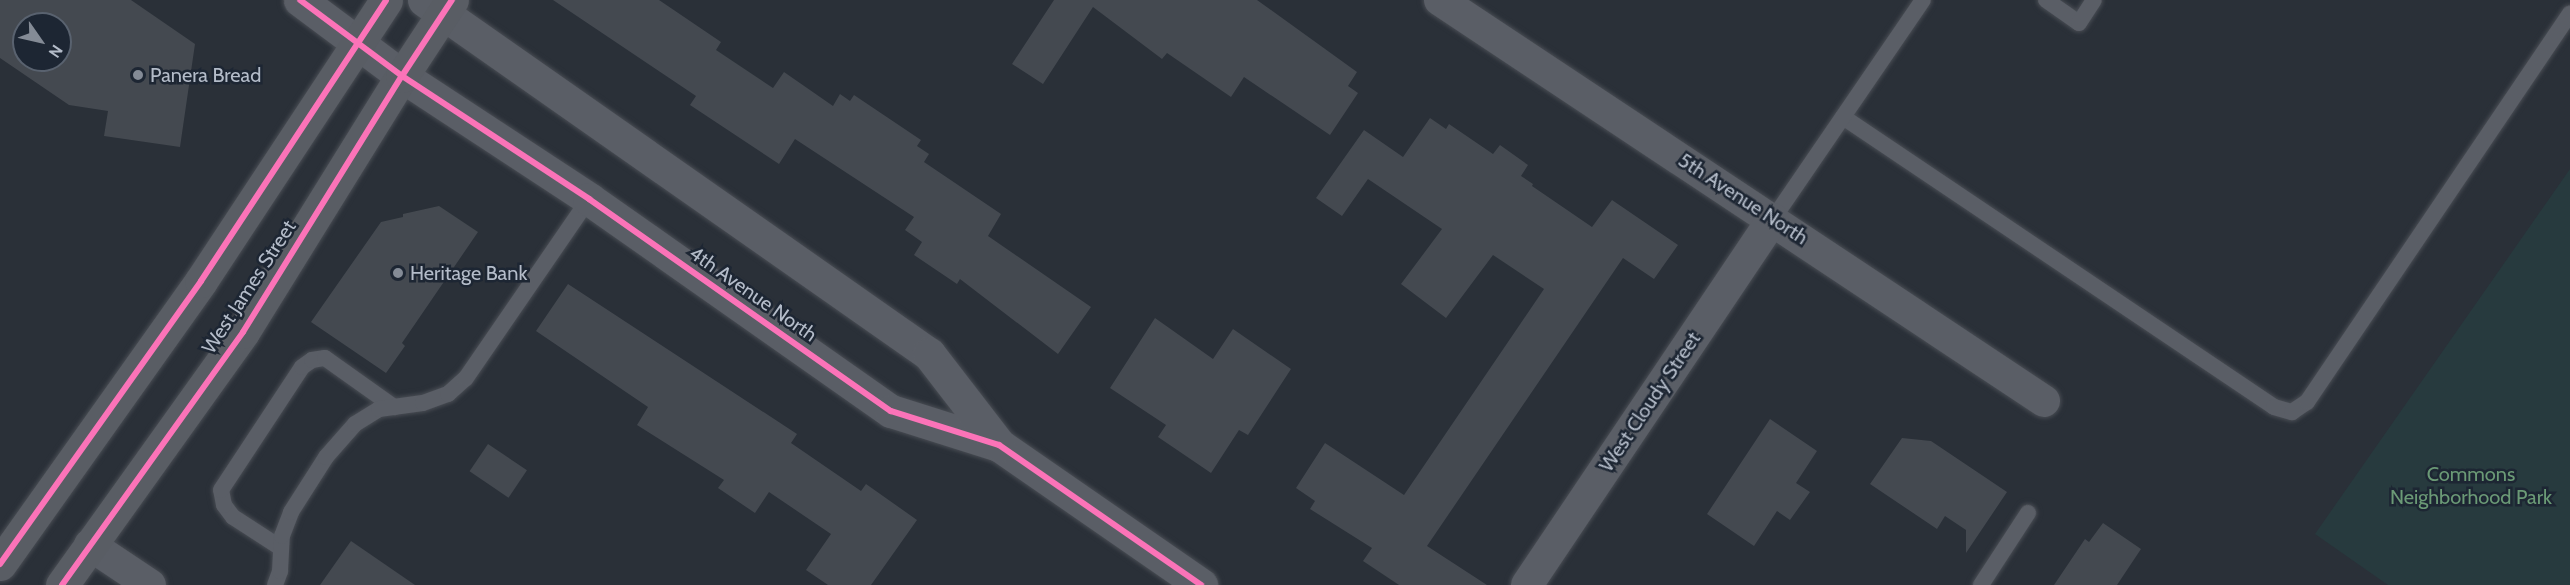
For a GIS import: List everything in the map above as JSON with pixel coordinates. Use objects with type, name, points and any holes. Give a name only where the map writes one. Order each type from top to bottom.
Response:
[{"type":"main road","points":[[0,564],[201,281],[386,0]]},
{"type":"main road","name":"West James Street","points":[[62,585],[243,332],[402,76],[440,5]]},
{"type":"street","name":"4th Avenue North","points":[[300,0],[402,76],[589,199],[891,411],[999,445],[1201,585]]},
{"type":"street","name":"5th Avenue North","points":[[1440,0],[2044,401]]},
{"type":"street","name":"4th Avenue North","points":[[440,5],[929,354],[999,445]]},
{"type":"street","name":"West Cloudy Street","points":[[1527,585],[1773,219]]},
{"type":"street","points":[[90,545],[150,585]]},
{"type":"lane","points":[[1773,219],[1923,0]]},
{"type":"lane","points":[[2046,0],[2079,23],[2094,0]]},
{"type":"lane","points":[[1843,117],[2274,407],[2292,412],[2307,402],[2570,14]]},
{"type":"lane","points":[[275,585],[280,571],[282,536],[291,512],[326,457],[355,424],[379,409],[423,403],[448,394],[466,378],[589,199]]},
{"type":"lane","points":[[281,548],[233,517],[224,505],[221,490],[302,367],[312,360],[325,358],[394,407]]},
{"type":"lane","points":[[1981,585],[2028,513]]},
{"type":"green space","name":"Commons Neighborhood Park","points":[[2570,169],[2570,585],[2388,585],[2315,534]]},
{"type":"building","points":[[0,0],[131,0],[195,44],[180,147],[104,136],[108,111],[69,105],[21,72],[72,72],[72,12],[12,12],[12,66],[0,58]]},
{"type":"building","points":[[553,0],[659,0],[721,42],[716,50],[773,88],[784,72],[833,106],[840,94],[850,101],[854,95],[921,140],[917,146],[929,154],[924,162],[1001,214],[988,236],[1091,307],[1058,354],[960,279],[957,284],[914,255],[922,242],[905,230],[914,217],[795,139],[779,164],[690,105],[696,96]]},
{"type":"building","points":[[1054,0],[1257,0],[1357,72],[1348,86],[1358,93],[1330,135],[1244,77],[1231,97],[1167,53],[1162,59],[1093,7],[1043,84],[1012,64]]},
{"type":"building","points":[[1430,118],[1446,129],[1449,124],[1493,154],[1500,145],[1528,165],[1521,176],[1533,184],[1532,186],[1592,227],[1612,200],[1678,245],[1654,279],[1623,258],[1427,546],[1487,585],[1399,585],[1363,561],[1372,548],[1310,509],[1315,501],[1296,488],[1325,443],[1404,495],[1544,289],[1493,255],[1446,318],[1401,284],[1442,229],[1368,179],[1342,216],[1316,198],[1364,130],[1403,157]]},
{"type":"building","name":"Heritage Bank","points":[[439,206],[478,232],[402,343],[405,346],[386,373],[311,322],[381,222],[403,217],[403,214]]},
{"type":"building","points":[[568,284],[797,434],[791,443],[861,491],[866,484],[917,520],[871,585],[828,585],[806,570],[831,534],[769,492],[755,513],[718,488],[724,480],[637,425],[648,407],[536,331]]},
{"type":"building","points":[[1155,318],[1213,359],[1233,329],[1291,369],[1248,435],[1239,430],[1211,473],[1158,437],[1166,425],[1110,388]]},
{"type":"building","points":[[1770,419],[1817,451],[1796,483],[1810,492],[1790,520],[1777,511],[1754,546],[1707,514]]},
{"type":"building","points":[[1902,438],[1931,441],[2007,492],[1966,553],[1966,530],[1945,516],[1937,529],[1870,484]]},
{"type":"building","points":[[488,444],[527,470],[509,498],[470,471]]},
{"type":"building","points":[[2103,523],[2141,549],[2117,585],[2054,585],[2085,539],[2089,542]]},
{"type":"building","points":[[351,541],[415,585],[320,585]]},
{"type":"cycle path","points":[[300,0],[402,76],[589,199],[891,411],[999,445],[1201,585]]},
{"type":"cycle path","points":[[0,564],[201,281],[386,0]]},
{"type":"cycle path","points":[[62,585],[243,332],[402,76],[452,0]]},
{"type":"place","name":"Panera Bread","points":[[138,75]]},
{"type":"place","name":"Heritage Bank","points":[[398,273]]}]
